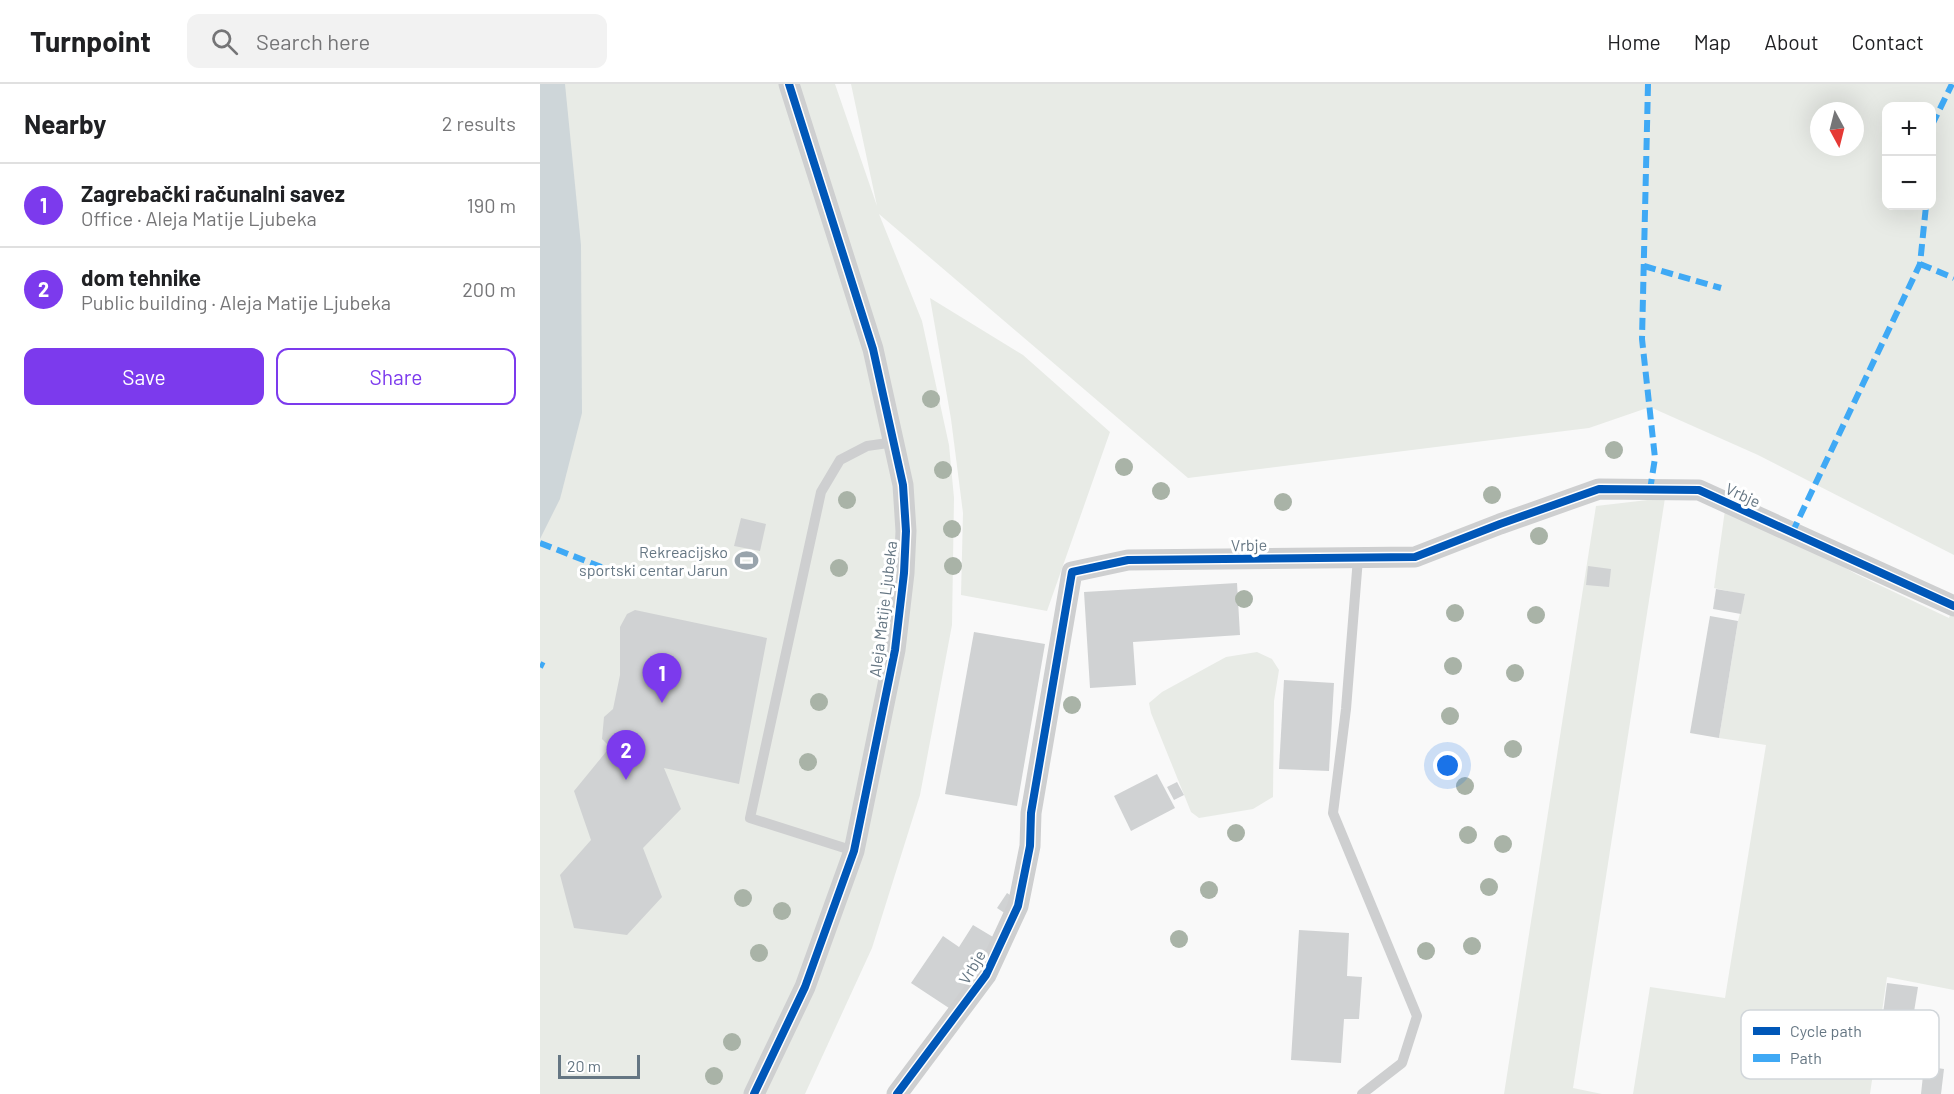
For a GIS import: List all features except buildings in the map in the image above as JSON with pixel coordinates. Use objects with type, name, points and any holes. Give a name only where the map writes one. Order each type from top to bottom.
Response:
[{"type":"street","name":"Aleja Matije Ljubeka","points":[[754,1094],[805,987],[854,851],[895,650],[904,573],[906,531],[903,485],[873,349],[789,84]]},
{"type":"street","name":"Vrbje","points":[[897,1094],[986,975],[1018,906],[1029,846],[1031,813],[1072,572],[1128,560],[1415,557],[1599,489],[1699,490],[1954,606]]},
{"type":"lane","points":[[854,851],[750,818],[821,492],[840,460],[867,446],[895,442]]},
{"type":"lane","points":[[1358,558],[1346,709],[1333,813],[1417,1016],[1402,1063],[1362,1094]]},
{"type":"shaded area","points":[[540,84],[835,84],[877,206],[851,84],[1954,84],[1954,555],[1758,455],[1650,407],[1589,428],[1188,478],[879,214],[922,321],[949,445],[954,498],[952,625],[920,795],[872,948],[805,1094],[540,1094]]},
{"type":"shaded area","points":[[540,84],[565,84],[581,245],[582,413],[560,499],[540,539]]},
{"type":"shaded area","points":[[930,298],[1023,355],[1110,432],[1047,611],[961,595],[963,513],[951,419]]},
{"type":"shaded area","points":[[1665,498],[1573,1088],[1602,1094],[1504,1094],[1596,506]]},
{"type":"shaded area","points":[[1725,510],[1795,539],[1856,574],[1949,618],[1951,613],[1954,613],[1954,990],[1887,977],[1882,1010],[1741,1010],[1741,1079],[1872,1079],[1870,1094],[1633,1094],[1650,987],[1725,998],[1766,745],[1719,738],[1738,621],[1745,595],[1714,588]]},
{"type":"shaded area","points":[[1257,652],[1272,659],[1279,670],[1274,701],[1273,797],[1253,809],[1199,818],[1191,812],[1149,703],[1162,692],[1226,657]]},
{"type":"marked path","points":[[1648,84],[1642,339],[1655,458],[1650,490]]},
{"type":"marked path","points":[[1936,117],[1952,84]]},
{"type":"marked path","points":[[1792,533],[1920,264],[1926,210]]},
{"type":"marked path","points":[[1920,264],[1954,278]]},
{"type":"marked path","points":[[1644,266],[1721,288]]},
{"type":"marked path","points":[[540,543],[609,570]]},
{"type":"marked path","points":[[540,664],[544,666]]},
{"type":"cycle path","points":[[754,1094],[805,987],[854,851],[895,650],[904,573],[906,531],[903,485],[873,349],[789,84]]},
{"type":"cycle path","points":[[897,1094],[986,975],[1018,906],[1030,846],[1031,813],[1072,572],[1128,560],[1415,557],[1599,489],[1699,490],[1954,606]]},
{"type":"place","name":"Rekreacijsko sportski centar Jarun","points":[[746,561]]},
{"type":"place","name":"Zagrebački računalni savez","points":[[662,703]]},
{"type":"place","name":"dom tehnike","points":[[626,780]]}]
